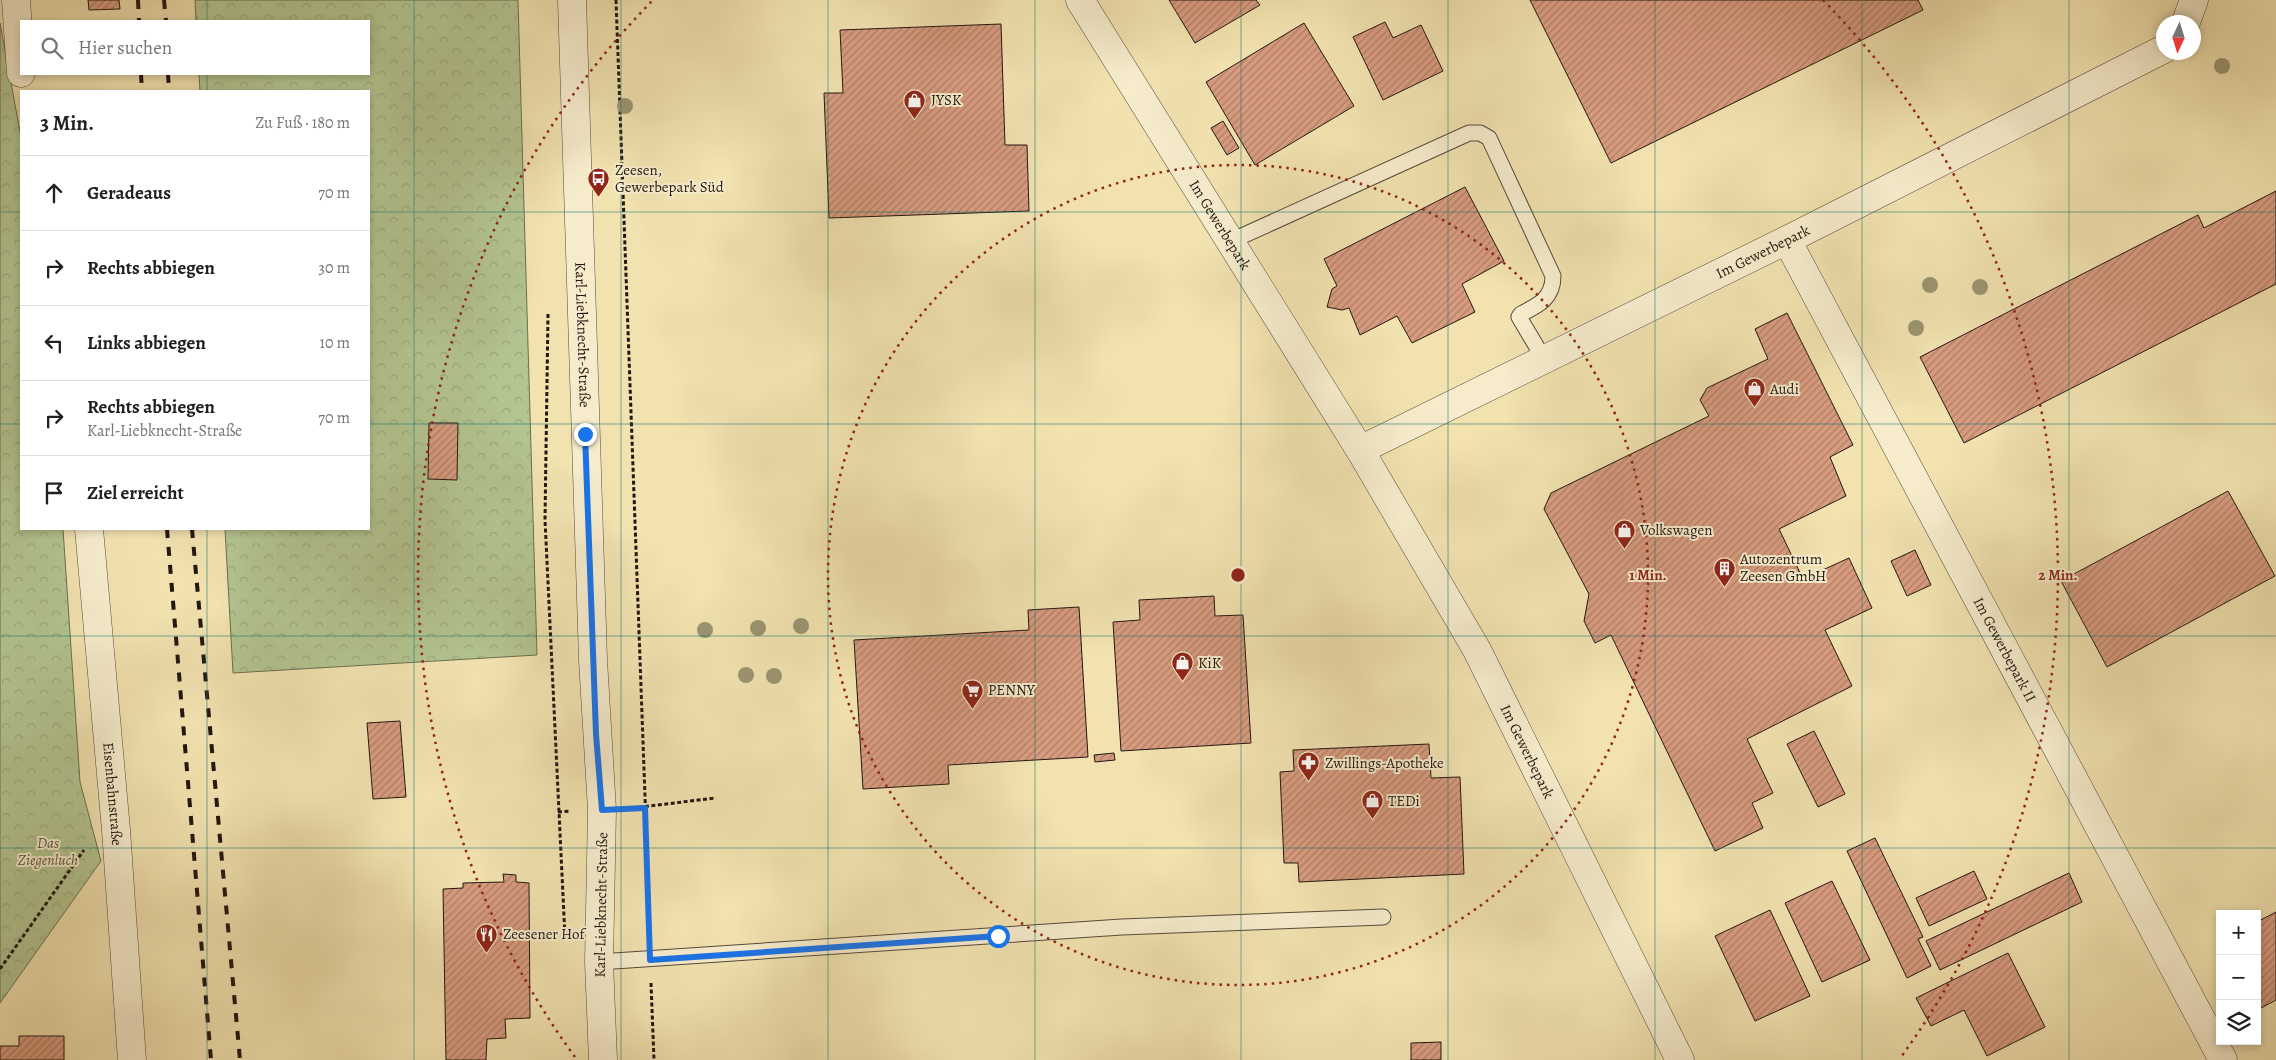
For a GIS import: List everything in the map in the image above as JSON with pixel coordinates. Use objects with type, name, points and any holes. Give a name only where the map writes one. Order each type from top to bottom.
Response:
[{"type":"street","points":[[16,0],[20,58]]},
{"type":"street","name":"Karl-Liebknecht-Straße","points":[[572,0],[592,640],[602,810],[600,962],[602,1060]]},
{"type":"street","name":"Im Gewerbepark","points":[[1080,0],[1360,450],[1477,650],[1680,1060]]},
{"type":"street","points":[[2189,15],[2194,0]]},
{"type":"street","name":"Im Gewerbepark","points":[[1360,450],[1787,240],[2156,53]]},
{"type":"street","points":[[21,75],[24,90]]},
{"type":"street","name":"Im Gewerbepark II","points":[[1787,240],[2223,1060]]},
{"type":"street","name":"Eisenbahnstraße","points":[[89,530],[116,830],[132,1060]]},
{"type":"lane","points":[[1231,241],[1469,133],[1480,134],[1489,138],[1553,276],[1553,286],[1540,305],[1521,314],[1519,317],[1544,359]]},
{"type":"lane","points":[[600,962],[1122,928],[1383,917]]},
{"type":"path","points":[[616,0],[654,1060]]},
{"type":"path","points":[[548,306],[545,520],[566,943]]},
{"type":"path","points":[[558,812],[645,808],[716,798]]},
{"type":"path","points":[[0,969],[86,847]]},
{"type":"green space","points":[[195,0],[518,0],[537,655],[233,673],[225,530],[370,530],[370,90],[200,90],[199,75],[370,75],[370,20],[196,20]]},
{"type":"green space","name":"Das Ziegenluch","points":[[0,23],[20,132],[20,530],[63,530],[80,782],[101,861],[0,1003]]},
{"type":"building","points":[[88,0],[119,0],[120,9],[89,10]]},
{"type":"building","points":[[1169,0],[1256,0],[1260,5],[1195,43]]},
{"type":"building","points":[[1530,0],[1918,0],[1923,10],[1611,163]]},
{"type":"building","points":[[1385,22],[1393,38],[1421,25],[1443,71],[1383,100],[1353,37]]},
{"type":"building","points":[[1304,23],[1354,106],[1255,165],[1206,82]]},
{"type":"building","name":"JYSK","points":[[1001,24],[1005,145],[1027,145],[1029,211],[829,218],[824,93],[843,93],[840,30]]},
{"type":"building","points":[[1223,121],[1239,148],[1227,155],[1211,128]]},
{"type":"building","points":[[1465,187],[1504,261],[1462,284],[1475,312],[1412,343],[1397,316],[1360,335],[1349,308],[1342,310],[1327,307],[1332,289],[1337,286],[1324,259]]},
{"type":"building","points":[[2276,191],[2276,284],[1964,443],[1920,357],[2198,215],[2204,228]]},
{"type":"building","name":"Autozentrum Zeesen GmbH","points":[[1787,313],[1853,445],[1830,457],[1846,496],[1779,529],[1803,579],[1849,558],[1872,608],[1825,630],[1852,686],[1747,739],[1773,793],[1752,803],[1763,828],[1715,851],[1611,635],[1595,643],[1584,621],[1589,594],[1544,509],[1551,493],[1709,416],[1700,400],[1707,388],[1768,359],[1755,329]]},
{"type":"building","points":[[429,423],[458,423],[457,480],[428,479]]},
{"type":"building","points":[[2228,491],[2275,576],[2107,667],[2061,581]]},
{"type":"building","points":[[1915,550],[1931,585],[1907,596],[1891,561]]},
{"type":"building","name":"KiK","points":[[1214,596],[1215,616],[1243,615],[1251,743],[1121,751],[1113,622],[1140,620],[1139,600]]},
{"type":"building","name":"PENNY","points":[[1079,607],[1088,757],[948,765],[949,784],[863,789],[854,640],[1029,630],[1028,610]]},
{"type":"building","points":[[400,721],[406,797],[373,799],[367,723]]},
{"type":"building","points":[[1814,731],[1845,794],[1818,807],[1787,744]]},
{"type":"building","name":"TEDi","points":[[1429,744],[1431,778],[1460,777],[1464,874],[1299,882],[1298,863],[1284,863],[1280,772],[1294,771],[1293,750]]},
{"type":"building","points":[[1114,753],[1115,760],[1095,762],[1094,755]]},
{"type":"building","points":[[1875,838],[1923,937],[1918,939],[1931,966],[1907,978],[1847,851]]},
{"type":"building","points":[[1974,871],[1987,899],[1929,926],[1916,898]]},
{"type":"building","points":[[2069,873],[2082,902],[1940,970],[1926,941]]},
{"type":"building","name":"Zeesener Hof","points":[[503,874],[516,875],[516,882],[529,883],[530,1018],[505,1019],[506,1038],[487,1039],[486,1060],[446,1060],[443,889],[463,888],[463,883],[504,882]]},
{"type":"building","points":[[1832,881],[1870,960],[1822,982],[1785,903]]},
{"type":"building","points":[[1770,910],[1810,996],[1755,1021],[1715,936]]},
{"type":"building","points":[[2276,912],[2276,1000],[2261,1008],[2261,955],[2261,920]]},
{"type":"building","points":[[2008,953],[2045,1027],[1987,1056],[1964,1010],[1931,1026],[1916,998]]},
{"type":"building","points":[[19,1036],[64,1036],[64,1060],[0,1060],[0,1046],[19,1046]]},
{"type":"building","points":[[1441,1042],[1441,1060],[1411,1060],[1411,1043]]},
{"type":"railway","points":[[138,0],[139,20]]},
{"type":"railway","points":[[164,0],[166,20]]},
{"type":"railway","points":[[141,75],[142,90]]},
{"type":"railway","points":[[168,75],[169,90]]},
{"type":"railway","points":[[167,530],[211,1060]]},
{"type":"railway","points":[[192,530],[240,1060]]},
{"type":"place","name":"JYSK","points":[[915,119]]},
{"type":"place","name":"Zeesen, Gewerbepark Süd","points":[[599,198]]},
{"type":"place","name":"Audi","points":[[1754,408]]},
{"type":"place","name":"Volkswagen","points":[[1624,549]]},
{"type":"place","name":"Autozentrum Zeesen GmbH","points":[[1724,587]]},
{"type":"place","name":"KiK","points":[[1182,682]]},
{"type":"place","name":"PENNY","points":[[972,709]]},
{"type":"place","name":"Zwillings-Apotheke","points":[[1309,782]]},
{"type":"place","name":"TEDi","points":[[1372,820]]},
{"type":"place","name":"Zeesener Hof","points":[[487,953]]},
{"type":"route","points":[[585,434],[596,734],[602,810],[645,808],[650,960],[998,936]]}]
